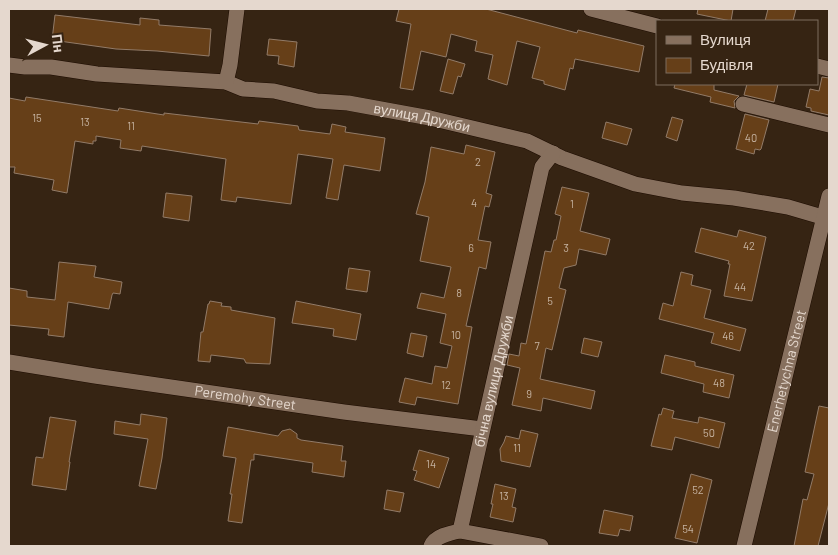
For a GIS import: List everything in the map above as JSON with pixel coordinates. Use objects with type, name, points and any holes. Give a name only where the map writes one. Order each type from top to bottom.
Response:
[{"type":"street","points":[[226,82],[237,9]]},
{"type":"street","points":[[591,9],[656,26]]},
{"type":"street","name":"вулиця Дружби","points":[[9,65],[96,74],[226,82],[243,89],[274,91],[317,100],[348,103],[430,118],[527,142],[553,152],[562,158],[635,184],[682,193],[734,198],[788,207],[827,218]]},
{"type":"street","points":[[742,104],[829,125]]},
{"type":"street","name":"бічна вулиця Дружби","points":[[460,531],[542,167],[553,152]]},
{"type":"street","name":"Enerhetychna Street","points":[[744,546],[827,218],[829,196]]},
{"type":"street","name":"Peremohy Street","points":[[9,362],[344,412],[482,429]]},
{"type":"street","points":[[431,546],[433,542],[446,534],[460,531],[541,546]]},
{"type":"building","points":[[399,9],[486,9],[577,33],[578,30],[644,46],[639,72],[575,59],[573,69],[570,68],[565,90],[544,84],[544,81],[532,78],[540,47],[517,41],[507,85],[488,79],[493,55],[475,51],[477,41],[451,34],[446,57],[421,51],[413,90],[400,88],[411,24],[396,21]]},
{"type":"building","points":[[698,9],[733,9],[731,20],[697,14]]},
{"type":"building","points":[[768,9],[796,9],[793,20],[765,20]]},
{"type":"building","points":[[55,15],[140,25],[140,18],[159,20],[159,25],[211,29],[209,56],[116,49],[52,40]]},
{"type":"building","points":[[269,39],[297,42],[294,67],[278,64],[279,56],[267,55]]},
{"type":"building","points":[[448,59],[465,64],[461,77],[458,76],[453,94],[440,91]]},
{"type":"building","points":[[822,77],[829,78],[829,115],[811,111],[811,108],[806,107],[810,89],[819,91]]},
{"type":"building","points":[[675,85],[714,85],[714,90],[739,96],[734,101],[735,108],[710,102],[711,97],[674,88]]},
{"type":"building","points":[[747,85],[778,85],[774,102],[744,95]]},
{"type":"building","points":[[26,97],[118,111],[119,108],[164,115],[164,113],[258,124],[259,121],[298,126],[299,130],[330,134],[332,124],[346,127],[345,132],[385,138],[380,171],[344,165],[338,200],[326,198],[333,159],[298,154],[291,204],[237,197],[236,202],[221,200],[226,159],[142,146],[141,151],[120,148],[121,140],[96,136],[96,141],[93,141],[93,144],[75,141],[67,193],[52,190],[54,180],[14,173],[15,167],[9,167],[9,98],[25,101]]},
{"type":"building","points":[[745,114],[769,120],[761,149],[755,149],[754,154],[736,149]]},
{"type":"building","points":[[672,117],[683,120],[677,141],[666,137]]},
{"type":"building","points":[[606,122],[632,129],[627,145],[602,138]]},
{"type":"building","points":[[466,145],[495,152],[486,193],[492,195],[489,207],[485,206],[478,240],[491,242],[486,269],[479,267],[466,326],[472,327],[458,404],[417,397],[415,405],[399,402],[405,378],[432,384],[435,366],[447,368],[452,346],[440,343],[446,314],[417,308],[421,293],[444,298],[451,267],[420,261],[429,217],[416,214],[425,182],[431,147],[464,154]]},
{"type":"building","points":[[562,187],[589,193],[580,231],[610,239],[606,255],[579,249],[576,265],[564,268],[559,288],[566,290],[552,350],[546,348],[540,379],[595,391],[591,409],[543,398],[541,411],[512,405],[520,368],[507,365],[509,354],[519,356],[521,343],[526,344],[545,251],[551,252],[554,240],[556,240],[561,216],[555,214]]},
{"type":"building","points":[[166,193],[192,196],[189,221],[163,217]]},
{"type":"building","points":[[701,228],[737,237],[739,230],[766,237],[752,301],[724,296],[729,261],[695,252]]},
{"type":"building","points":[[59,262],[96,266],[94,277],[122,282],[120,294],[113,293],[109,309],[68,302],[64,337],[48,335],[49,329],[9,325],[9,288],[27,291],[27,297],[55,300]]},
{"type":"building","points":[[349,268],[370,271],[367,292],[346,289]]},
{"type":"building","points":[[681,272],[693,275],[691,285],[711,290],[704,318],[746,329],[740,351],[711,343],[714,333],[659,319],[663,303],[673,306]]},
{"type":"building","points":[[210,301],[222,303],[221,306],[231,307],[231,310],[275,318],[270,364],[246,363],[244,359],[211,355],[210,362],[198,361],[201,332],[203,332]]},
{"type":"building","points":[[296,301],[361,314],[356,340],[333,336],[334,329],[292,323]]},
{"type":"building","points":[[411,333],[427,336],[423,357],[407,353]]},
{"type":"building","points":[[584,338],[602,342],[598,357],[581,353]]},
{"type":"building","points":[[665,355],[695,362],[695,366],[734,375],[729,398],[703,392],[704,384],[661,373]]},
{"type":"building","points":[[819,406],[829,408],[829,503],[818,546],[794,546],[803,499],[807,500],[814,474],[805,472]]},
{"type":"building","points":[[663,408],[674,411],[672,418],[698,423],[699,417],[725,423],[719,448],[675,437],[672,450],[651,446],[659,414],[661,415]]},
{"type":"building","points":[[141,414],[167,418],[156,489],[139,486],[148,439],[114,434],[115,421],[140,425]]},
{"type":"building","points":[[50,417],[76,421],[66,490],[32,485],[36,457],[43,458]]},
{"type":"building","points":[[228,427],[278,436],[282,431],[290,429],[301,440],[343,446],[341,461],[346,461],[344,477],[312,472],[313,463],[254,454],[254,460],[251,460],[242,523],[228,521],[236,458],[223,456]]},
{"type":"building","points":[[521,430],[538,434],[530,467],[501,461],[500,449],[506,436],[519,439]]},
{"type":"building","points":[[419,450],[449,458],[439,488],[414,480],[417,471],[413,470]]},
{"type":"building","points":[[691,474],[712,480],[697,543],[675,538]]},
{"type":"building","points":[[495,484],[516,489],[512,507],[516,508],[513,522],[490,517]]},
{"type":"building","points":[[387,490],[404,493],[400,512],[384,509]]},
{"type":"building","points":[[604,510],[633,516],[630,531],[620,529],[618,536],[599,533]]}]
